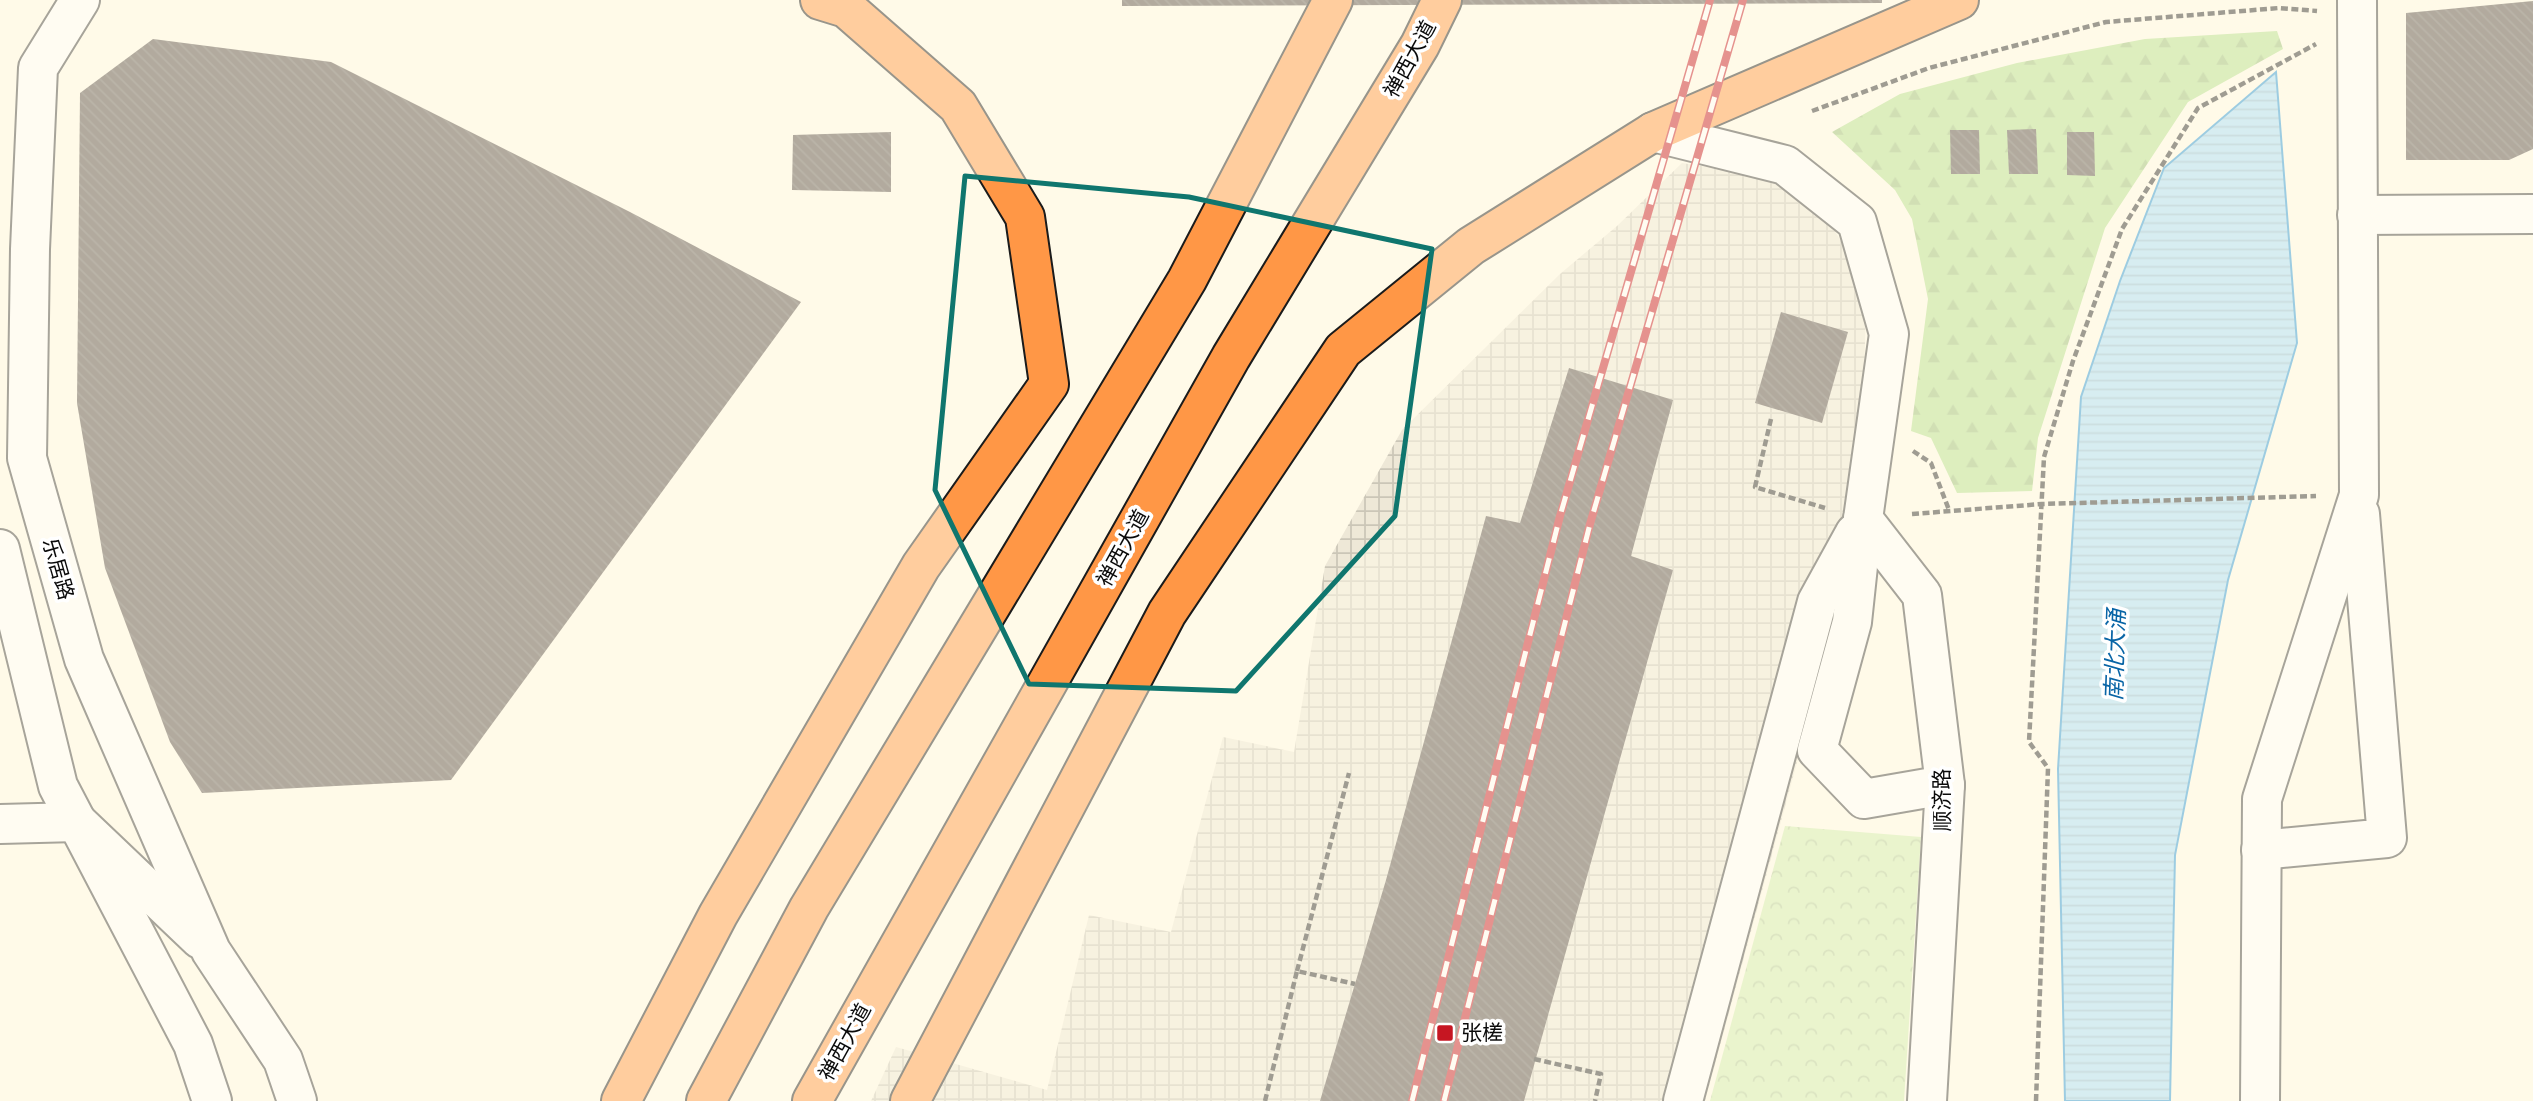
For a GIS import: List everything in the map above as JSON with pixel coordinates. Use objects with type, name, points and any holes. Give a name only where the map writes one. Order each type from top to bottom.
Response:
[{"type":"highway","points":[[621,1101],[718,915],[921,566],[1049,384],[1025,217],[958,106],[846,8],[820,0]]},
{"type":"highway","points":[[706,1101],[809,908],[1187,280],[1333,0]]},
{"type":"highway","name":"禅西大道","points":[[812,1101],[1231,357],[1420,45],[1442,0]]},
{"type":"highway","points":[[910,1101],[1167,612],[1343,350],[1471,246],[1653,132],[1959,0]]},
{"type":"street","name":"乐居路","points":[[80,0],[38,68],[30,249],[27,458],[84,659],[211,951],[284,1059],[297,1101]]},
{"type":"street","points":[[2261,850],[2387,838],[2359,495],[2357,8]]},
{"type":"street","points":[[1653,132],[1785,165],[1857,222],[1889,334],[1863,519],[1852,621],[1816,751],[1864,799],[1945,785]]},
{"type":"street","points":[[2357,215],[2533,214]]},
{"type":"street","points":[[2260,1101],[2262,799],[2359,495]]},
{"type":"street","points":[[1683,1101],[1817,601],[1863,519]]},
{"type":"street","name":"顺济路","points":[[1863,519],[1922,595],[1945,785],[1927,1101]]},
{"type":"street","points":[[0,549],[58,786],[193,1044],[212,1101]]},
{"type":"street","points":[[0,824],[77,822],[211,951]]},
{"type":"path","points":[[1808,113],[1929,68],[2106,22],[2279,8],[2357,8]]},
{"type":"path","points":[[2036,1101],[2048,768],[2029,742],[2044,457],[2073,362],[2122,229],[2198,108],[2318,42],[2357,8]]},
{"type":"path","points":[[1771,419],[1755,487],[1863,519],[2042,504],[2359,495]]},
{"type":"path","points":[[1911,450],[1931,463],[1949,510]]},
{"type":"path","points":[[1265,1101],[1349,773]]},
{"type":"path","points":[[1297,971],[1355,984]]},
{"type":"path","points":[[1534,1059],[1601,1074],[1595,1101]]},
{"type":"highlighted area","points":[[965,176],[1189,197],[1432,249],[1395,516],[1236,691],[1029,684],[935,490]]},
{"type":"green space","points":[[2277,31],[2283,49],[2188,102],[2105,228],[2038,438],[2032,491],[1957,493],[1931,438],[1911,431],[1928,299],[1912,219],[1895,190],[1832,132],[1900,94],[2017,63],[2145,39]]},
{"type":"green space","points":[[1785,826],[1921,837],[1904,1101],[1710,1101]]},
{"type":"shaded area","points":[[1682,163],[1770,177],[1822,210],[1853,261],[1866,300],[1864,383],[1839,608],[1705,1101],[871,1101],[896,1047],[1047,1090],[1089,915],[1171,932],[1223,737],[1294,752],[1325,566],[1402,430],[1560,274],[1617,226]]},
{"type":"water","name":"南北大涌","points":[[2276,72],[2297,343],[2228,580],[2175,855],[2170,1101],[2065,1101],[2058,769],[2081,397],[2120,281],[2164,168]]},
{"type":"building","points":[[1122,0],[1882,0],[1882,3],[1122,6]]},
{"type":"building","points":[[2533,1],[2533,149],[2509,160],[2406,160],[2406,13]]},
{"type":"building","points":[[153,39],[331,62],[630,212],[801,302],[451,780],[202,793],[170,742],[105,568],[77,403],[80,93]]},
{"type":"building","points":[[2036,129],[2038,174],[2009,174],[2007,130]]},
{"type":"building","points":[[1950,130],[1979,130],[1980,174],[1951,174]]},
{"type":"building","points":[[891,132],[891,192],[792,190],[793,135]]},
{"type":"building","points":[[2067,132],[2094,132],[2095,176],[2067,175]]},
{"type":"building","points":[[1781,312],[1848,332],[1822,423],[1755,403]]},
{"type":"building","points":[[1569,368],[1673,400],[1631,556],[1673,570],[1524,1101],[1320,1101],[1386,880],[1486,516],[1520,523]]},
{"type":"railway","points":[[1412,1101],[1560,516],[1710,0]]},
{"type":"railway","points":[[1444,1101],[1590,524],[1743,0]]},
{"type":"place","name":"张槎","points":[[1445,1033]]}]
